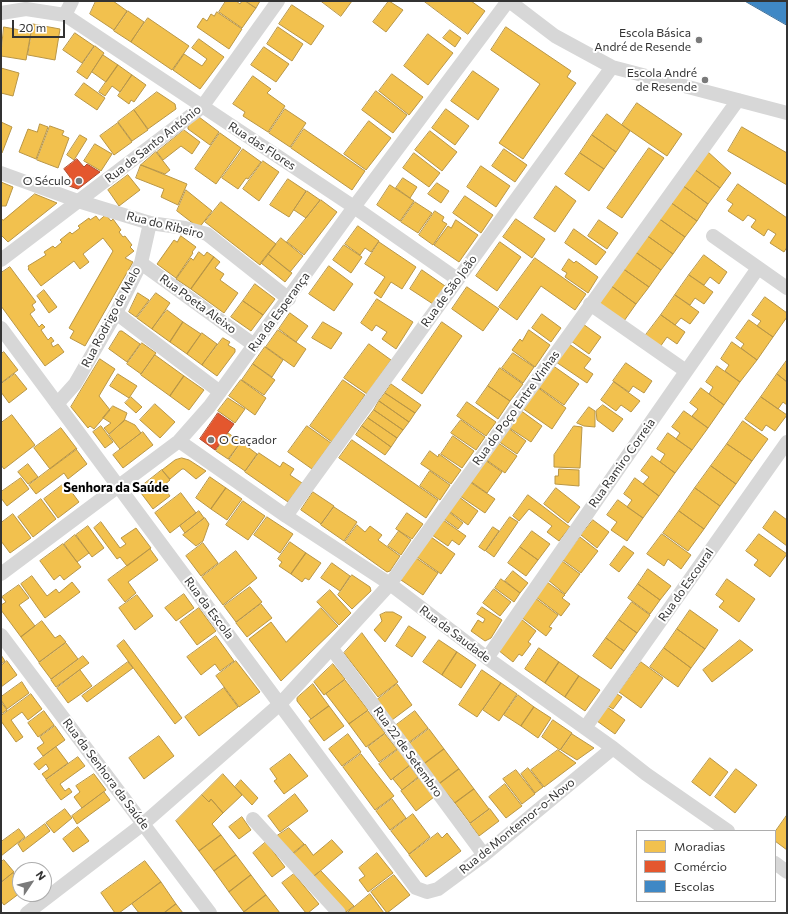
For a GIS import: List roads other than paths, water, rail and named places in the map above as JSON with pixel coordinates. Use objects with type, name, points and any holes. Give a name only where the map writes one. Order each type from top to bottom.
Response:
[{"type":"street","points":[[1,13],[26,9],[65,15],[72,1]]},
{"type":"street","name":"Rua de Santo António","points":[[1,260],[202,107],[278,1]]},
{"type":"street","points":[[508,1],[555,36],[612,66],[787,112]]},
{"type":"street","name":"Rua da Esperança","points":[[1,574],[179,441],[209,407],[289,299],[354,207],[508,1]]},
{"type":"street","name":"Rua das Flores","points":[[65,15],[354,207],[457,279]]},
{"type":"street","name":"Rua de São João","points":[[286,516],[612,66]]},
{"type":"street","name":"Rua do Poço Entre Vinhas","points":[[27,913],[143,824],[280,704],[390,584],[738,100]]},
{"type":"street","name":"Rua do Ribeiro","points":[[1,174],[78,201],[150,223],[185,228],[207,234],[289,299]]},
{"type":"street","name":"Rua Rodrigo de Melo","points":[[57,404],[75,384],[116,313],[141,263],[150,223]]},
{"type":"street","points":[[713,236],[787,288]]},
{"type":"street","name":"Rua Poeta Aleixo","points":[[141,263],[254,345]]},
{"type":"street","name":"Rua Ramiro Correia","points":[[487,658],[758,268]]},
{"type":"street","points":[[590,304],[686,371]]},
{"type":"street","points":[[116,313],[220,392]]},
{"type":"street","name":"Rua da Escola","points":[[1,328],[416,888]]},
{"type":"street","name":"Rua da Saudade","points":[[179,441],[286,516],[390,584],[487,658],[613,748],[646,774],[727,830]]},
{"type":"street","name":"Rua do Escoural","points":[[585,728],[787,442]]},
{"type":"street","name":"Rua da Senhora da Saúde","points":[[1,635],[210,913]]},
{"type":"street","name":"Rua 22 de Setembro","points":[[332,648],[484,855]]},
{"type":"street","name":"Rua de Montemor-o-Novo","points":[[416,888],[427,892],[438,889],[484,855],[613,748]]},
{"type":"street","points":[[253,819],[339,913]]},
{"type":"street","points":[[776,865],[787,872]]},
{"type":"place","name":"Escola Básica André de Resende","points":[[699,40]]},
{"type":"place","name":"Escola André de Resende","points":[[705,80]]},
{"type":"place","name":"O Século","points":[[79,181]]},
{"type":"place","name":"O Caçador","points":[[211,440]]},
{"type":"district","name":"Senhora da Saúde","points":[[116,488]]}]
